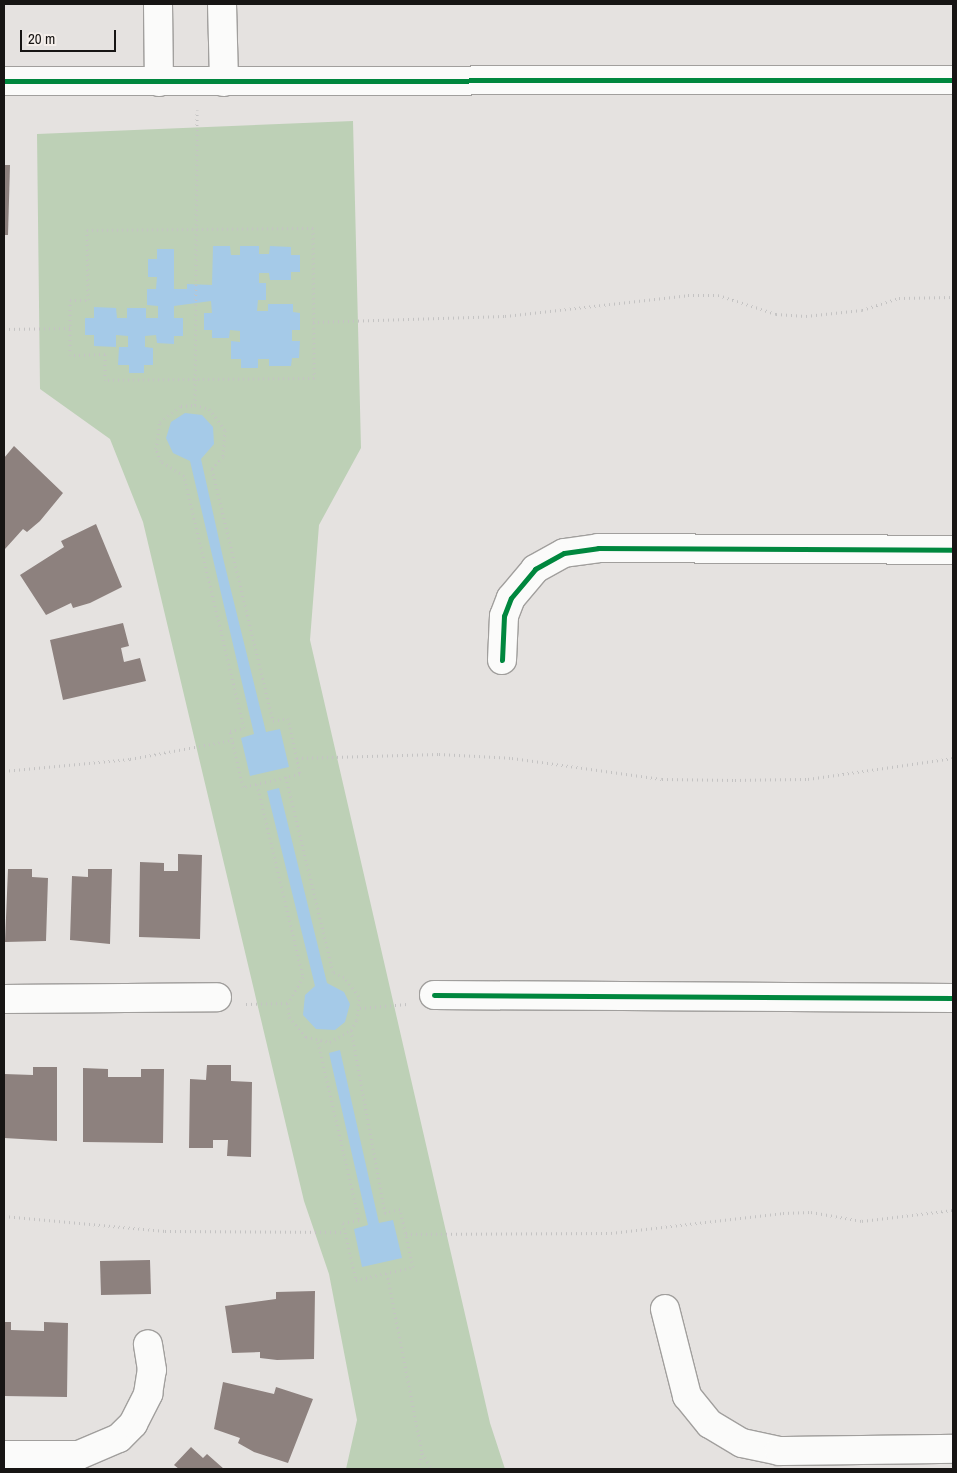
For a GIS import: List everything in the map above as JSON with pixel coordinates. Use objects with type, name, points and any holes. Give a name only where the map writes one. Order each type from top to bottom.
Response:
[{"type":"street","points":[[158,4],[159,82]]},
{"type":"street","points":[[211,82],[222,4]]},
{"type":"street","points":[[4,82],[953,80]]},
{"type":"street","points":[[502,660],[504,616],[511,598],[535,569],[564,553],[598,548],[953,550]]},
{"type":"street","points":[[434,995],[953,998]]},
{"type":"street","points":[[4,999],[217,997]]},
{"type":"street","points":[[665,1309],[687,1396],[710,1424],[742,1443],[779,1451],[953,1449]]},
{"type":"street","points":[[4,1455],[79,1455],[119,1438],[133,1424],[148,1394],[152,1370],[148,1344]]},
{"type":"path","points":[[195,405],[192,379],[194,229],[211,82]]},
{"type":"path","points":[[313,228],[313,322],[314,378],[105,380],[105,354],[70,355],[70,300],[88,300],[87,230],[313,228]]},
{"type":"path","points":[[313,322],[506,316],[688,295],[718,295],[776,314],[806,316],[862,310],[899,298],[953,297]]},
{"type":"path","points":[[4,329],[70,328]]},
{"type":"path","points":[[195,405],[219,418],[225,430],[222,457],[212,469],[273,721],[288,718],[300,774],[243,787],[230,731],[244,728],[184,476],[161,461],[156,449],[160,422],[181,406],[195,405]]},
{"type":"path","points":[[4,771],[130,759],[232,740]]},
{"type":"path","points":[[297,758],[439,754],[512,758],[662,779],[735,780],[808,778],[953,758]]},
{"type":"path","points":[[257,784],[303,977],[288,1003],[289,1016],[295,1028],[318,1042],[330,1042],[351,1030],[357,1020],[358,996],[344,977],[334,972],[286,777]]},
{"type":"path","points":[[318,1042],[358,1220],[344,1224],[356,1280],[413,1267],[400,1209],[385,1213],[351,1030]]},
{"type":"path","points":[[406,1234],[611,1233],[784,1213],[811,1212],[862,1221],[953,1210]]},
{"type":"path","points":[[4,1216],[165,1231],[345,1232]]},
{"type":"path","points":[[387,1273],[422,1453],[432,1469]]},
{"type":"path","points":[[418,1469],[422,1453]]},
{"type":"green space","points":[[353,121],[361,448],[319,525],[310,640],[490,1423],[505,1469],[346,1469],[357,1420],[329,1274],[304,1201],[143,522],[110,439],[40,389],[37,134]]},
{"type":"water","points":[[213,246],[230,246],[231,255],[240,255],[240,246],[259,246],[259,254],[269,254],[270,246],[291,247],[291,255],[300,255],[300,272],[291,272],[291,280],[270,280],[269,273],[259,273],[259,283],[266,283],[266,300],[258,300],[257,311],[268,311],[268,304],[293,304],[293,312],[300,313],[300,330],[292,330],[292,341],[300,341],[299,358],[292,358],[291,366],[269,366],[269,359],[258,359],[258,368],[241,368],[241,359],[231,359],[231,341],[240,342],[240,331],[230,330],[229,338],[212,338],[212,330],[204,330],[204,313],[212,313],[211,301],[174,306],[174,318],[183,318],[183,336],[174,336],[174,344],[157,343],[156,335],[145,336],[145,347],[153,348],[153,365],[144,365],[144,373],[129,373],[129,365],[118,365],[119,347],[128,347],[128,336],[116,335],[116,347],[94,346],[94,335],[85,335],[85,318],[94,318],[94,307],[116,308],[117,318],[127,318],[127,308],[146,308],[146,318],[158,318],[158,306],[147,305],[147,289],[156,289],[157,277],[148,277],[148,259],[157,259],[157,249],[174,249],[174,289],[187,289],[187,284],[212,285]]},
{"type":"water","points":[[185,413],[202,415],[213,427],[214,444],[201,459],[224,562],[266,732],[280,729],[289,767],[250,776],[241,738],[254,734],[190,461],[173,453],[166,438],[171,422]]},
{"type":"water","points":[[279,788],[327,983],[344,992],[350,1004],[345,1022],[335,1030],[316,1029],[303,1015],[305,995],[315,986],[267,791]]},
{"type":"water","points":[[340,1050],[379,1223],[393,1220],[402,1258],[362,1267],[354,1229],[368,1225],[329,1053]]},
{"type":"building","points":[[4,165],[10,165],[8,235],[4,235]]},
{"type":"building","points":[[14,446],[63,493],[40,521],[27,532],[23,529],[5,549],[4,458]]},
{"type":"building","points":[[96,524],[122,587],[90,603],[73,608],[71,603],[46,615],[20,575],[64,547],[61,541]]},
{"type":"building","points":[[123,623],[129,646],[121,648],[124,662],[140,658],[146,681],[63,700],[50,640]]},
{"type":"building","points":[[178,854],[202,855],[200,939],[139,937],[140,862],[164,863],[164,871],[178,871]]},
{"type":"building","points":[[8,869],[32,869],[32,877],[48,878],[46,941],[5,942]]},
{"type":"building","points":[[88,869],[112,869],[110,944],[70,940],[72,876],[88,877]]},
{"type":"building","points":[[207,1065],[231,1065],[231,1081],[252,1082],[251,1157],[227,1156],[228,1140],[213,1140],[213,1148],[189,1148],[190,1079],[206,1080]]},
{"type":"building","points":[[33,1067],[57,1067],[57,1141],[4,1138],[4,1074],[33,1075]]},
{"type":"building","points":[[83,1068],[108,1069],[108,1077],[141,1077],[141,1069],[164,1069],[163,1143],[83,1142]]},
{"type":"building","points":[[150,1260],[151,1294],[101,1295],[100,1261]]},
{"type":"building","points":[[315,1291],[314,1359],[277,1360],[260,1358],[260,1352],[232,1353],[225,1306],[276,1299],[276,1292]]},
{"type":"building","points":[[4,1322],[11,1322],[11,1330],[44,1331],[44,1322],[68,1323],[67,1397],[4,1396]]},
{"type":"building","points":[[223,1382],[274,1394],[276,1387],[313,1399],[288,1463],[254,1452],[238,1443],[240,1438],[214,1429]]},
{"type":"building","points":[[191,1447],[203,1458],[207,1454],[224,1469],[179,1469],[174,1465]]},
{"type":"cycle path","points":[[4,81],[953,80]]},
{"type":"cycle path","points":[[502,660],[504,616],[511,598],[535,569],[564,553],[598,548],[953,550]]},
{"type":"cycle path","points":[[434,995],[953,998]]}]
